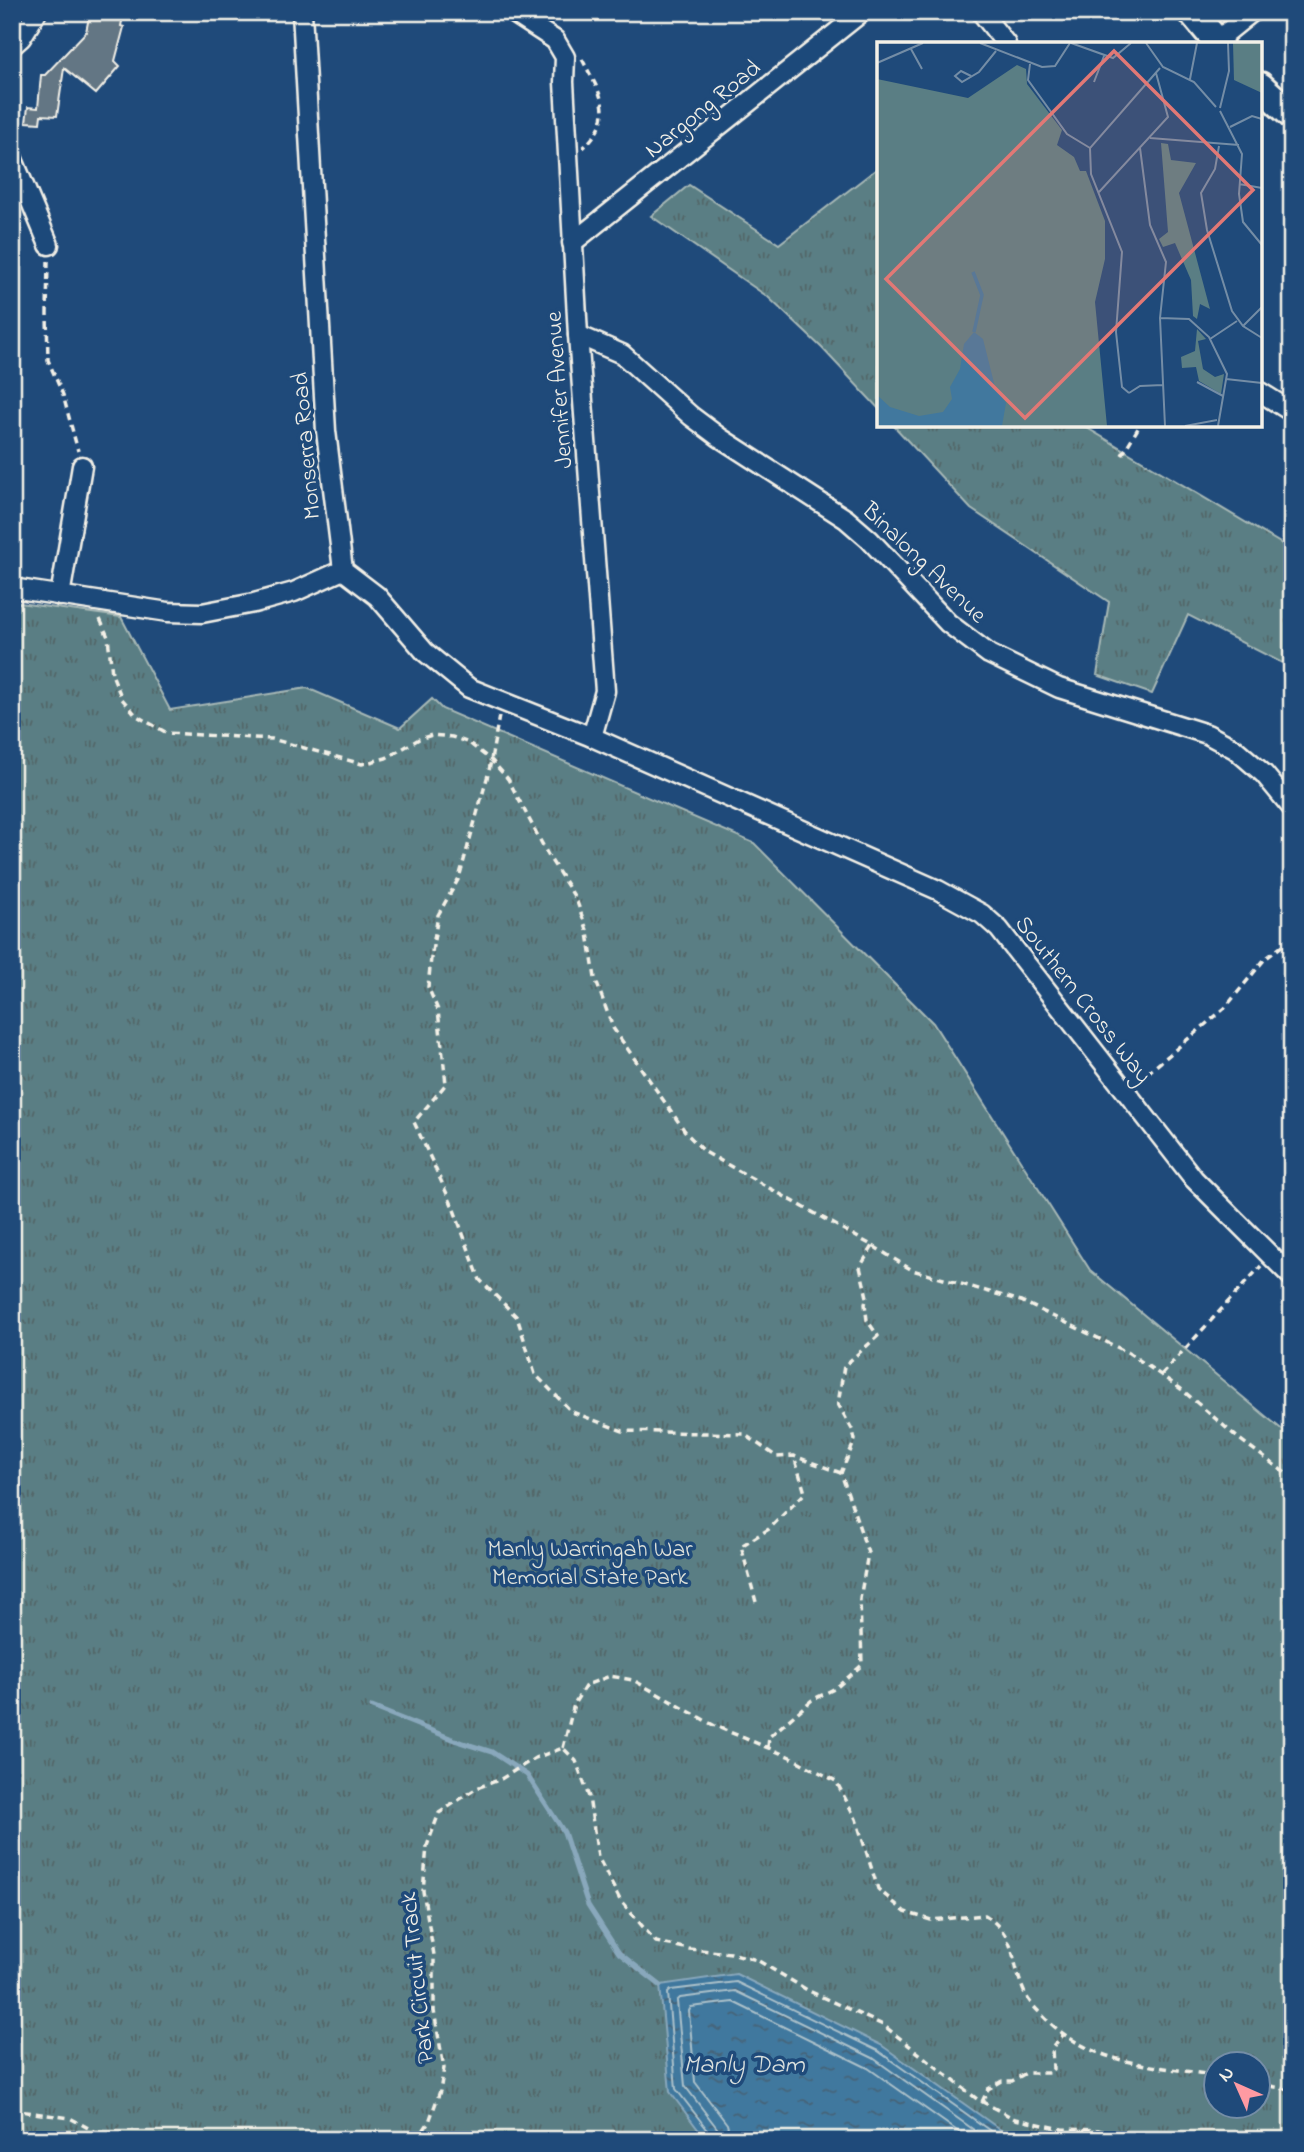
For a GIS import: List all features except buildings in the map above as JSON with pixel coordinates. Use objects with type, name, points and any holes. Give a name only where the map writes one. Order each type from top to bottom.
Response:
[{"type":"main road","points":[[1192,12],[1217,42]]},
{"type":"main road","points":[[1262,88],[1292,115]]},
{"type":"street","points":[[12,46],[21,38],[37,12]]},
{"type":"street","name":"Monserra Road","points":[[302,12],[326,431],[343,570]]},
{"type":"street","name":"Jennifer Avenue","points":[[512,12],[555,40],[565,57],[572,243],[605,691],[592,737]]},
{"type":"street","name":"Nargong Road","points":[[572,243],[862,12]]},
{"type":"street","points":[[981,12],[1004,42]]},
{"type":"street","points":[[1217,42],[1252,12]]},
{"type":"street","points":[[12,157],[49,245]]},
{"type":"street","name":"Binalong Avenue","points":[[578,335],[622,354],[691,416],[719,437],[846,519],[869,539],[948,623],[989,654],[1059,688],[1208,734],[1234,749],[1264,774],[1292,808]]},
{"type":"street","points":[[1262,393],[1292,412]]},
{"type":"street","points":[[60,596],[82,466]]},
{"type":"street","points":[[12,588],[168,612],[202,613],[294,592],[343,570],[377,596],[425,652],[469,688],[592,737]]},
{"type":"street","name":"Southern Cross Way","points":[[592,737],[937,890],[982,914],[999,929],[1194,1179],[1292,1277]]},
{"type":"path","points":[[579,152],[598,131],[604,112],[600,93],[581,58]]},
{"type":"path","points":[[49,245],[48,360],[63,395],[82,466]]},
{"type":"path","points":[[1122,455],[1139,427]]},
{"type":"path","points":[[92,613],[100,620],[108,637],[112,674],[122,699],[136,716],[167,733],[272,739],[362,764],[386,758],[419,739],[432,735],[452,737],[469,743],[492,761],[508,779],[549,857],[576,899],[588,933],[595,978],[612,1028],[687,1134],[705,1153],[912,1270],[1021,1301],[1129,1353],[1181,1389],[1238,1438],[1292,1478]]},
{"type":"path","points":[[501,700],[492,761],[459,878],[439,915],[431,958],[428,987],[438,1010],[446,1084],[414,1122],[453,1208],[480,1280],[517,1317],[535,1374],[572,1412],[623,1431],[744,1434],[777,1457],[794,1456],[841,1473]]},
{"type":"path","points":[[1125,1091],[1225,1007],[1264,960],[1292,938]]},
{"type":"path","points":[[768,1748],[769,1737],[812,1700],[836,1688],[862,1665],[860,1599],[868,1553],[841,1473],[855,1440],[838,1404],[844,1366],[878,1336],[867,1320],[867,1297],[860,1267],[873,1246]]},
{"type":"path","points":[[1161,1376],[1270,1256]]},
{"type":"path","points":[[756,1602],[741,1546],[769,1529],[805,1493],[794,1456]]},
{"type":"path","points":[[1130,2140],[1098,2130],[1062,2129],[1015,2119],[982,2102],[883,2025],[809,1991],[757,1960],[731,1953],[689,1950],[656,1942],[620,1900],[598,1857],[589,1797],[576,1761],[563,1748],[574,1704],[586,1685],[610,1676],[633,1680],[715,1726],[836,1781],[856,1819],[878,1889],[905,1912],[932,1920],[985,1915],[1000,1926],[1013,1950],[1018,1978],[1028,2002],[1063,2035],[1084,2048],[1128,2063],[1202,2074]]},
{"type":"path","name":"Park Circuit Track","points":[[417,2140],[429,2122],[440,2091],[444,2068],[434,2011],[433,1955],[423,1891],[427,1846],[439,1813],[477,1788],[501,1779],[535,1758],[563,1748]]},
{"type":"path","points":[[982,2102],[988,2089],[1002,2081],[1012,2081],[1026,2073],[1049,2073],[1053,2069],[1052,2048],[1063,2035]]},
{"type":"path","points":[[1272,2086],[1292,2090]]},
{"type":"path","points":[[12,2110],[71,2118],[110,2140]]},
{"type":"green space","points":[[877,169],[877,407],[822,348],[768,297],[651,216],[689,185],[779,244]]},
{"type":"green space","points":[[895,427],[1085,427],[1292,550],[1292,668],[1188,615],[1152,694],[1097,675],[1109,602],[971,509]]},
{"type":"green space","name":"Manly Warringah War Memorial State Park","points":[[12,602],[121,617],[170,710],[307,688],[400,728],[432,699],[442,709],[754,843],[933,1023],[1090,1270],[1292,1438],[1292,2140],[12,2140]]},
{"type":"water","name":"Manly Dam","points":[[736,1974],[881,2045],[1015,2140],[706,2140],[670,2092],[660,1985]]},
{"type":"waterway","points":[[372,1707],[492,1752],[527,1775],[564,1832],[588,1905],[619,1953],[660,1985]]}]
